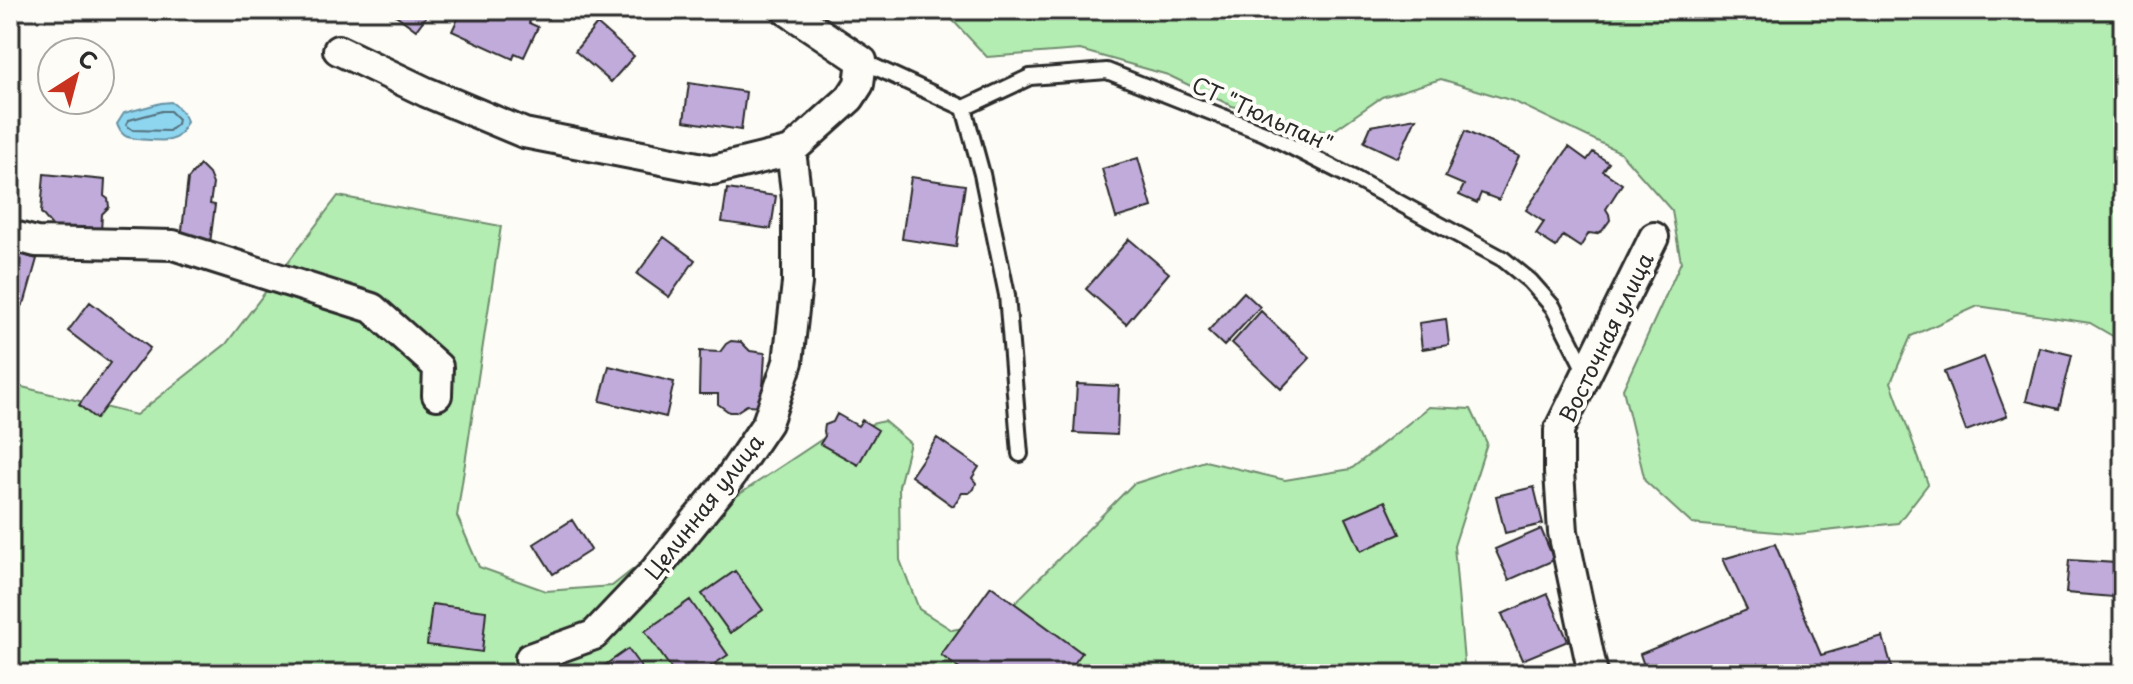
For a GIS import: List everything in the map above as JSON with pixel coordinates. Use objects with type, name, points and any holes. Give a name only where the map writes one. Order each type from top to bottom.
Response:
[{"type":"street","points":[[338,50],[426,92],[524,133],[713,170],[791,151],[850,98],[859,84],[862,61],[786,10]]},
{"type":"street","name":"Целинная улица","points":[[530,658],[594,635],[652,574],[727,482],[767,423],[788,362],[797,283],[797,199],[791,151]]},
{"type":"street","points":[[10,235],[36,242],[173,245],[372,308],[438,367],[437,395]]},
{"type":"street","name":"Восточная улица","points":[[1593,674],[1563,532],[1559,430],[1654,237]]},
{"type":"lane","points":[[862,61],[964,108],[982,174],[1007,295],[1020,454]]},
{"type":"lane","name":"СТ \"Тюльпан\"","points":[[964,108],[1030,77],[1107,71],[1264,133],[1503,259],[1530,281],[1553,307],[1587,373]]},
{"type":"green space","points":[[10,10],[257,10],[244,17]]},
{"type":"green space","points":[[943,10],[2123,10],[2123,342],[2090,323],[1978,306],[1911,336],[1891,382],[1928,484],[1898,523],[1798,534],[1692,524],[1645,481],[1623,389],[1681,262],[1672,211],[1620,152],[1513,101],[1441,79],[1382,97],[1330,133],[1232,106],[1168,75],[1080,50],[987,57]]},
{"type":"green space","points":[[338,196],[501,226],[457,516],[479,567],[546,591],[612,586],[669,541],[830,434],[884,421],[910,443],[899,486],[900,560],[919,609],[952,630],[996,622],[1133,484],[1205,461],[1285,480],[1351,469],[1429,407],[1471,409],[1487,443],[1454,546],[1465,674],[10,674],[10,384],[136,415],[226,344]]},
{"type":"water","points":[[171,102],[181,110],[187,121],[181,133],[173,139],[132,138],[119,130],[117,124],[124,113]]},
{"type":"building","points":[[389,10],[431,10],[416,30]]},
{"type":"building","points":[[462,10],[534,10],[529,23],[538,27],[524,57],[515,53],[513,59],[452,31]]},
{"type":"building","points":[[597,24],[634,56],[611,82],[575,51]]},
{"type":"building","points":[[689,83],[746,92],[741,130],[684,121]]},
{"type":"building","points":[[1416,118],[1398,158],[1364,142],[1371,126]]},
{"type":"building","points":[[1465,131],[1519,156],[1499,200],[1481,193],[1477,203],[1459,195],[1464,185],[1445,177]]},
{"type":"building","points":[[1569,147],[1587,160],[1593,152],[1609,163],[1603,171],[1622,184],[1606,209],[1610,220],[1602,231],[1589,233],[1580,247],[1563,236],[1556,247],[1536,234],[1544,222],[1526,210]]},
{"type":"building","points":[[1138,158],[1152,207],[1116,218],[1102,169]]},
{"type":"building","points":[[200,165],[213,184],[210,204],[215,205],[210,243],[181,239],[188,179]]},
{"type":"building","points":[[44,174],[105,180],[104,196],[108,199],[109,207],[102,214],[101,232],[54,228],[41,213]]},
{"type":"building","points":[[911,177],[965,185],[956,247],[902,239]]},
{"type":"building","points":[[727,189],[776,196],[771,229],[722,222]]},
{"type":"building","points":[[664,237],[695,260],[669,297],[637,274]]},
{"type":"building","points":[[1129,239],[1169,273],[1126,324],[1086,289]]},
{"type":"building","points":[[13,252],[37,259],[25,301],[10,320],[10,259]]},
{"type":"building","points":[[1244,292],[1260,307],[1224,346],[1208,331]]},
{"type":"building","points":[[90,302],[150,348],[96,419],[79,405],[110,363],[68,331]]},
{"type":"building","points":[[1261,311],[1310,358],[1281,389],[1232,343]]},
{"type":"building","points":[[1446,319],[1449,345],[1422,349],[1419,323]]},
{"type":"building","points":[[731,341],[741,342],[750,351],[765,353],[762,406],[747,405],[736,412],[729,412],[718,404],[718,394],[699,394],[700,351],[720,352]]},
{"type":"building","points":[[2039,347],[2072,355],[2059,409],[2026,401]]},
{"type":"building","points":[[1984,357],[2007,416],[1966,431],[1944,372]]},
{"type":"building","points":[[609,366],[674,382],[666,417],[600,401]]},
{"type":"building","points":[[1077,384],[1119,386],[1117,435],[1074,433]]},
{"type":"building","points":[[837,414],[858,426],[862,420],[878,430],[858,465],[820,444],[825,436],[825,425],[833,422]]},
{"type":"building","points":[[937,438],[979,467],[972,478],[976,483],[974,489],[962,493],[953,506],[911,476]]},
{"type":"building","points":[[1534,487],[1543,524],[1505,533],[1496,496]]},
{"type":"building","points":[[1385,501],[1400,534],[1361,551],[1346,518]]},
{"type":"building","points":[[572,520],[591,550],[553,574],[534,544]]},
{"type":"building","points":[[1541,529],[1554,560],[1509,580],[1495,549]]},
{"type":"building","points":[[1775,544],[1821,655],[1883,637],[1894,674],[1647,674],[1640,654],[1747,610],[1723,559]]},
{"type":"building","points":[[2069,560],[2116,563],[2113,597],[2066,593]]},
{"type":"building","points":[[735,571],[763,610],[730,633],[702,594]]},
{"type":"building","points":[[991,586],[1082,653],[1066,674],[966,674],[941,655]]},
{"type":"building","points":[[1548,594],[1568,641],[1522,660],[1502,614]]},
{"type":"building","points":[[690,600],[728,655],[699,674],[675,674],[645,631]]},
{"type":"building","points":[[432,604],[486,611],[482,652],[427,645]]},
{"type":"building","points":[[628,649],[646,674],[601,674],[598,670]]},
{"type":"building","points":[[585,670],[585,674],[531,673]]}]
